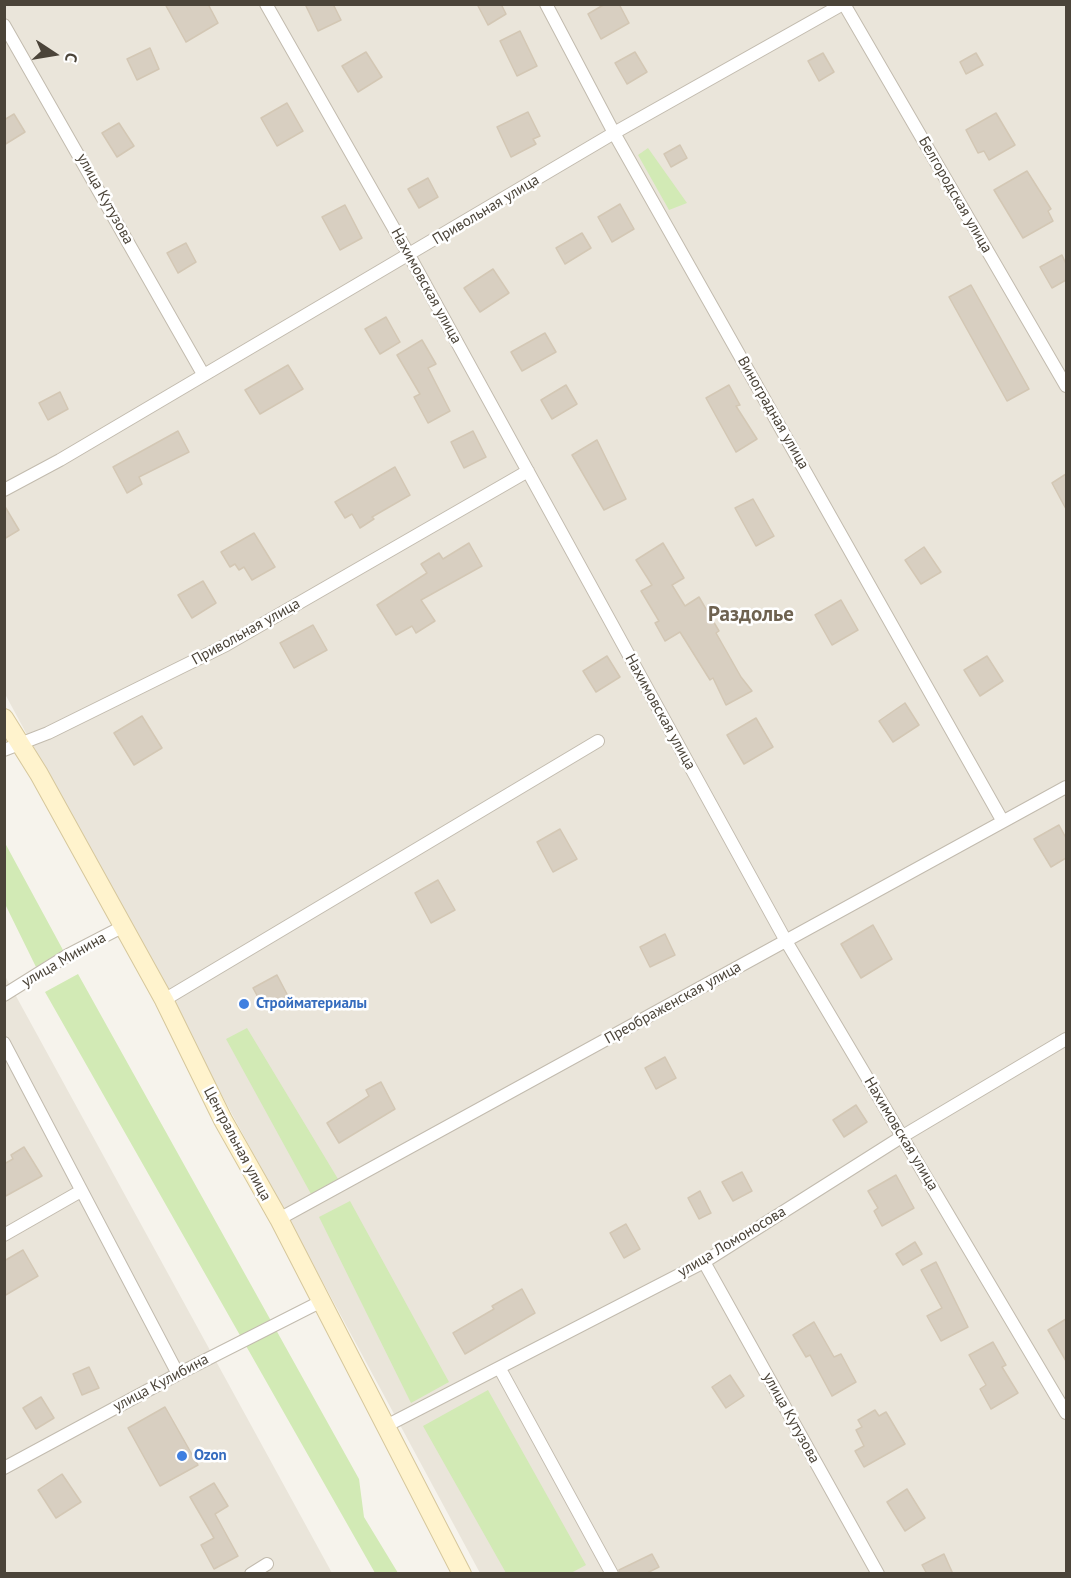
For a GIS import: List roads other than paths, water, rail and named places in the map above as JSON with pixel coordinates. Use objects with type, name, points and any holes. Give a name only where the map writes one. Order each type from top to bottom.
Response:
[{"type":"main road","name":"Центральная улица","points":[[4,718],[12,747],[124,926],[165,1000],[239,1151],[279,1219],[462,1574]]},
{"type":"street","name":"Нахимовская улица","points":[[266,4],[409,255],[786,941],[1066,1413]]},
{"type":"street","name":"Виноградная улица","points":[[546,4],[614,133],[1002,820]]},
{"type":"street","name":"Привольная улица","points":[[4,490],[60,460],[614,133],[844,4]]},
{"type":"street","name":"Белгородская улица","points":[[844,4],[1066,386]]},
{"type":"street","name":"улица Кутузова","points":[[4,25],[203,374]]},
{"type":"street","name":"Привольная улица","points":[[12,747],[48,733],[226,645],[528,471]]},
{"type":"street","points":[[165,1000],[598,741]]},
{"type":"street","name":"Преображенская улица","points":[[279,1219],[1002,820],[1066,787]]},
{"type":"street","name":"улица Минина","points":[[4,995],[69,955],[124,926]]},
{"type":"street","name":"улица Ломоносова","points":[[386,1426],[704,1262],[903,1136],[1066,1039]]},
{"type":"street","points":[[4,1042],[178,1374]]},
{"type":"street","points":[[4,1235],[81,1191]]},
{"type":"street","name":"улица Кутузова","points":[[704,1262],[878,1574]]},
{"type":"street","name":"улица Кулибина","points":[[4,1468],[178,1374],[320,1302]]},
{"type":"street","points":[[500,1369],[612,1574]]},
{"type":"street","points":[[251,1574],[267,1564]]},
{"type":"place","name":"Стройматериалы","points":[[244,1004]]},
{"type":"place","name":"Ozon","points":[[182,1456]]},
{"type":"district","name":"Раздолье","points":[[751,615]]}]
